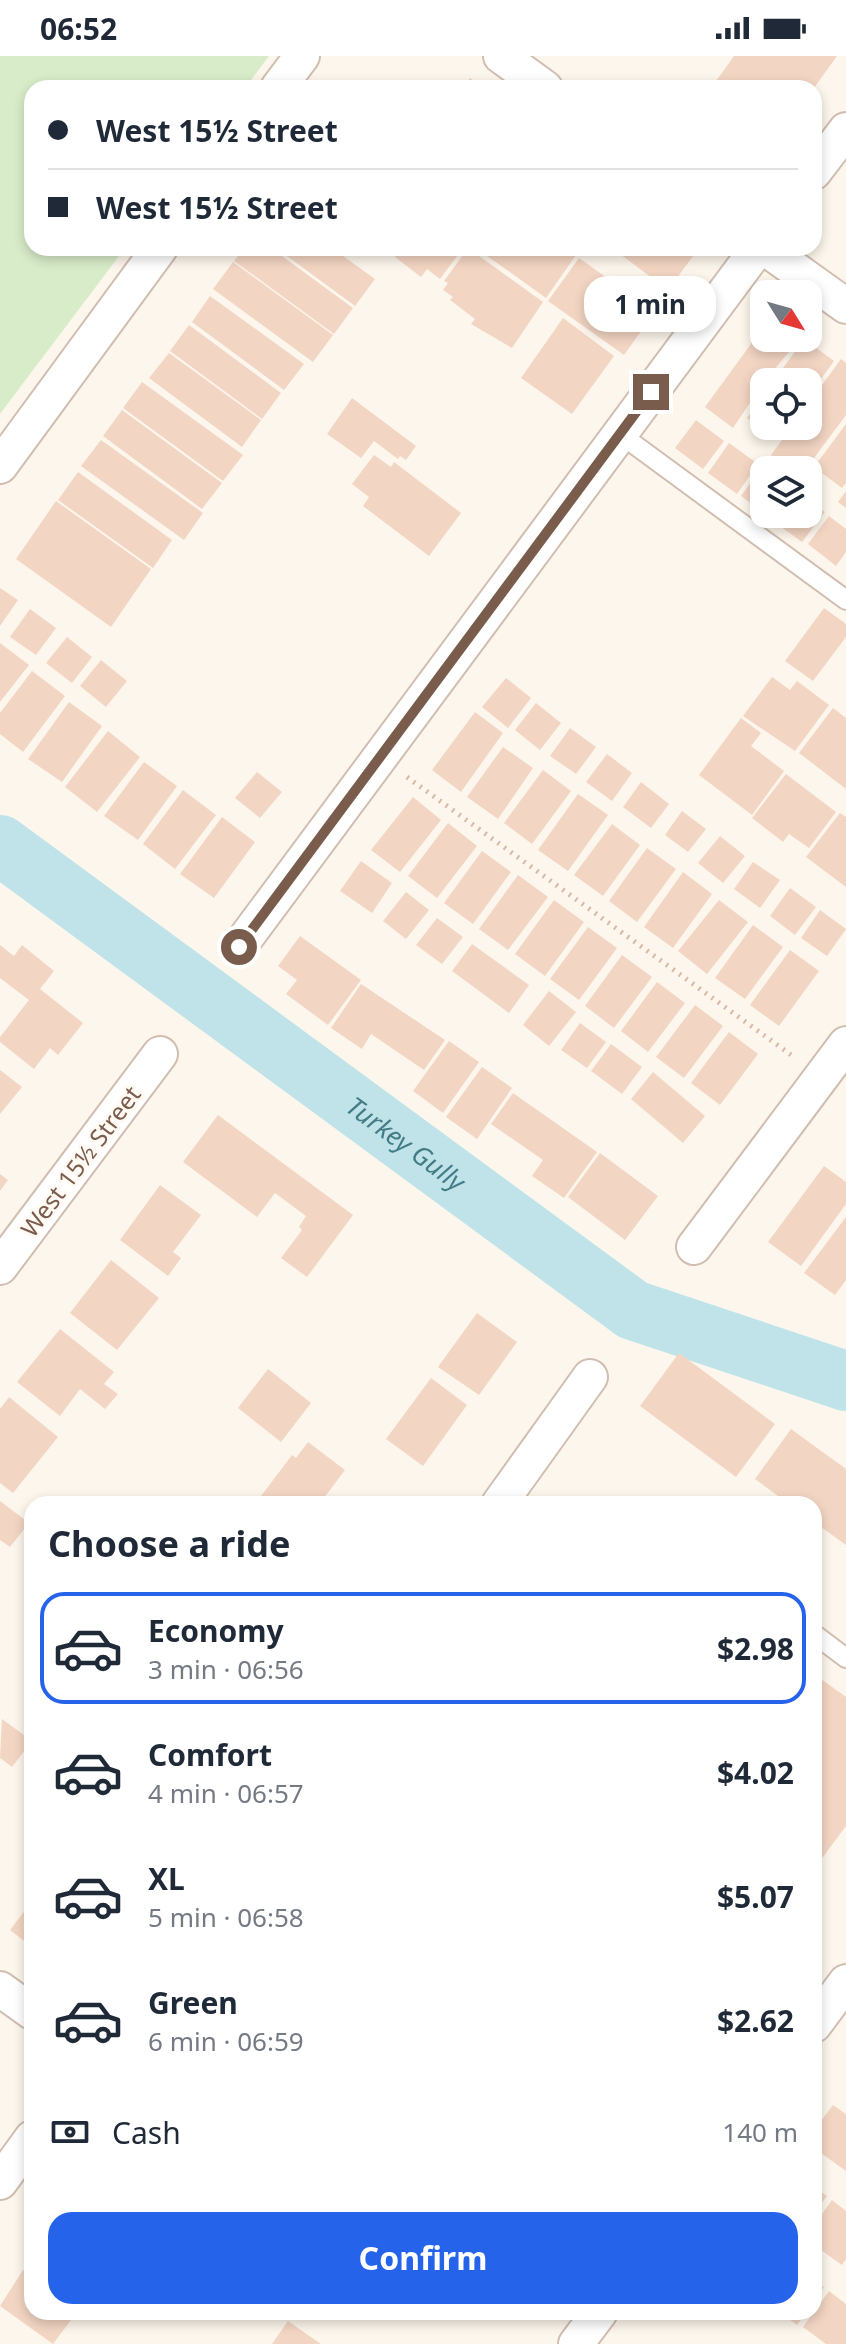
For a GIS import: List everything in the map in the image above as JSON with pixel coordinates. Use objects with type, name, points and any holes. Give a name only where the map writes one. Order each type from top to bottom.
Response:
[{"type":"street","points":[[284,80],[302,56]]},
{"type":"street","points":[[501,56],[534,80]]},
{"type":"street","points":[[822,162],[846,130]]},
{"type":"street","points":[[0,466],[154,256]]},
{"type":"street","points":[[239,947],[752,256]]},
{"type":"street","points":[[776,256],[846,306]]},
{"type":"street","points":[[694,1247],[846,1044]]},
{"type":"street","name":"West 15½ Street","points":[[0,1267],[160,1054]]},
{"type":"street","points":[[505,1496],[590,1377]]},
{"type":"street","points":[[822,2014],[846,1982]]},
{"type":"street","points":[[0,1989],[24,2006]]},
{"type":"street","points":[[0,2182],[24,2149]]},
{"type":"street","points":[[576,2344],[594,2320]]},
{"type":"lane","points":[[620,434],[846,600]]},
{"type":"lane","points":[[822,1640],[846,1658]]},
{"type":"path","points":[[380,757],[821,1077]]},
{"type":"green space","points":[[0,56],[269,56],[251,80],[24,80],[24,256],[119,256],[0,414]]},
{"type":"building","points":[[734,56],[837,56],[820,80],[717,80]]},
{"type":"building","points":[[238,256],[282,256],[353,308],[334,334],[234,261]]},
{"type":"building","points":[[287,256],[343,256],[375,279],[355,306]]},
{"type":"building","points":[[457,256],[440,279],[427,269],[421,277],[395,257]]},
{"type":"building","points":[[462,256],[479,256],[543,302],[512,348],[471,324],[475,319],[450,300],[453,297],[443,290],[448,283],[444,281]]},
{"type":"building","points":[[487,256],[575,256],[546,298]]},
{"type":"building","points":[[623,256],[693,256],[668,290]]},
{"type":"building","points":[[579,258],[655,312],[624,355],[548,301]]},
{"type":"building","points":[[233,262],[333,335],[313,362],[213,289]]},
{"type":"building","points":[[210,296],[304,364],[284,390],[192,322]]},
{"type":"building","points":[[563,318],[614,356],[572,414],[521,378]]},
{"type":"building","points":[[189,325],[281,393],[262,419],[170,351]]},
{"type":"building","points":[[750,345],[750,352],[789,352],[776,368],[750,368],[750,403],[733,428],[705,407]]},
{"type":"building","points":[[795,352],[822,352],[834,361],[822,378],[822,368],[783,368]]},
{"type":"building","points":[[169,353],[261,420],[242,447],[149,378]]},
{"type":"building","points":[[841,359],[846,363],[846,415],[815,456],[772,456],[782,440],[822,440],[822,385]]},
{"type":"building","points":[[142,382],[243,455],[223,481],[123,408]]},
{"type":"building","points":[[352,398],[416,446],[406,460],[400,456],[398,459],[374,441],[361,458],[327,434]]},
{"type":"building","points":[[122,410],[222,483],[202,509],[103,436]]},
{"type":"building","points":[[696,420],[724,441],[703,469],[675,448]]},
{"type":"building","points":[[846,424],[846,483],[842,488],[822,473],[822,456]]},
{"type":"building","points":[[101,440],[203,513],[184,540],[81,466]]},
{"type":"building","points":[[729,443],[750,458],[750,475],[737,494],[708,473]]},
{"type":"building","points":[[374,455],[391,467],[394,462],[461,513],[429,556],[363,506],[369,497],[352,484]]},
{"type":"building","points":[[78,472],[172,540],[153,568],[58,500]]},
{"type":"building","points":[[750,484],[750,503],[741,496]]},
{"type":"building","points":[[846,491],[846,508],[838,502]]},
{"type":"building","points":[[56,501],[151,569],[111,627],[16,559]]},
{"type":"building","points":[[829,516],[846,529],[846,552],[836,566],[808,544]]},
{"type":"building","points":[[783,528],[813,528],[802,542]]},
{"type":"building","points":[[0,588],[18,600],[0,626]]},
{"type":"building","points":[[824,608],[846,624],[846,637],[813,681],[785,661]]},
{"type":"building","points":[[30,609],[56,628],[36,655],[10,637]]},
{"type":"building","points":[[67,637],[92,657],[72,683],[46,663]]},
{"type":"building","points":[[0,643],[29,665],[0,702]]},
{"type":"building","points":[[101,660],[127,681],[106,707],[80,686]]},
{"type":"building","points":[[32,671],[65,696],[23,752],[0,734],[0,713]]},
{"type":"building","points":[[772,677],[790,690],[797,681],[829,705],[795,751],[743,716]]},
{"type":"building","points":[[506,678],[531,698],[508,728],[482,707]]},
{"type":"building","points":[[69,702],[102,726],[62,782],[28,759]]},
{"type":"building","points":[[536,703],[561,723],[540,750],[515,730]]},
{"type":"building","points":[[833,708],[846,718],[846,789],[799,753]]},
{"type":"building","points":[[475,712],[503,733],[461,792],[432,770]]},
{"type":"building","points":[[741,718],[761,733],[751,746],[784,771],[752,815],[699,775]]},
{"type":"building","points":[[570,728],[596,747],[576,774],[550,756]]},
{"type":"building","points":[[108,731],[140,757],[97,812],[65,787]]},
{"type":"building","points":[[503,747],[533,768],[498,819],[467,797]]},
{"type":"building","points":[[607,754],[632,773],[612,801],[586,782]]},
{"type":"building","points":[[144,762],[177,786],[138,840],[104,816]]},
{"type":"building","points":[[543,770],[571,791],[532,844],[504,823]]},
{"type":"building","points":[[257,772],[282,792],[260,818],[235,798]]},
{"type":"building","points":[[786,774],[836,812],[809,848],[789,834],[783,842],[752,818]]},
{"type":"building","points":[[641,782],[669,804],[651,828],[623,807]]},
{"type":"building","points":[[183,790],[216,815],[175,869],[143,844]]},
{"type":"building","points":[[578,794],[608,815],[568,871],[538,850]]},
{"type":"building","points":[[413,797],[441,820],[400,872],[371,850]]},
{"type":"building","points":[[682,811],[706,829],[688,852],[665,835]]},
{"type":"building","points":[[840,813],[846,817],[846,887],[806,857]]},
{"type":"building","points":[[222,817],[255,842],[214,898],[180,874]]},
{"type":"building","points":[[448,823],[477,846],[437,898],[408,876]]},
{"type":"building","points":[[612,824],[640,845],[603,896],[574,875]]},
{"type":"building","points":[[720,836],[745,856],[723,883],[698,863]]},
{"type":"building","points":[[647,848],[676,869],[637,922],[609,901]]},
{"type":"building","points":[[482,851],[511,872],[473,924],[444,903]]},
{"type":"building","points":[[361,861],[392,883],[372,913],[340,891]]},
{"type":"building","points":[[753,862],[780,880],[760,908],[734,889]]},
{"type":"building","points":[[683,872],[712,894],[673,948],[644,927]]},
{"type":"building","points":[[518,875],[548,897],[508,950],[479,929]]},
{"type":"building","points":[[790,888],[816,907],[795,935],[770,916]]},
{"type":"building","points":[[406,892],[429,910],[406,939],[383,921]]},
{"type":"building","points":[[554,900],[584,922],[545,976],[515,954]]},
{"type":"building","points":[[719,900],[748,922],[707,974],[678,951]]},
{"type":"building","points":[[820,910],[846,929],[827,956],[801,938]]},
{"type":"building","points":[[437,918],[463,937],[442,964],[416,945]]},
{"type":"building","points":[[753,925],[783,947],[745,999],[715,978]]},
{"type":"building","points":[[588,927],[617,948],[579,1000],[550,979]]},
{"type":"building","points":[[300,936],[361,980],[328,1025],[286,994],[297,980],[278,966]]},
{"type":"building","points":[[472,944],[529,985],[509,1013],[452,971]]},
{"type":"building","points":[[0,945],[14,956],[22,945],[54,971],[40,989],[83,1023],[58,1055],[50,1048],[34,1069],[0,1042],[0,1037],[29,1000],[0,978]]},
{"type":"building","points":[[790,950],[819,971],[779,1026],[750,1005]]},
{"type":"building","points":[[622,955],[652,977],[614,1028],[585,1006]]},
{"type":"building","points":[[657,982],[685,1003],[648,1052],[621,1031]]},
{"type":"building","points":[[361,984],[445,1040],[424,1070],[371,1034],[362,1049],[331,1028]]},
{"type":"building","points":[[549,991],[576,1012],[549,1046],[523,1025]]},
{"type":"building","points":[[695,1005],[723,1026],[684,1078],[656,1057]]},
{"type":"building","points":[[580,1023],[606,1042],[587,1068],[561,1050]]},
{"type":"building","points":[[729,1032],[758,1054],[720,1105],[691,1083]]},
{"type":"building","points":[[449,1041],[479,1062],[443,1113],[413,1091]]},
{"type":"building","points":[[611,1044],[642,1067],[622,1094],[591,1071]]},
{"type":"building","points":[[482,1067],[512,1088],[477,1139],[446,1117]]},
{"type":"building","points":[[0,1070],[22,1087],[0,1114]]},
{"type":"building","points":[[653,1072],[705,1116],[683,1143],[631,1099]]},
{"type":"building","points":[[513,1093],[597,1152],[564,1198],[532,1176],[543,1160],[491,1124]]},
{"type":"building","points":[[218,1115],[353,1215],[307,1277],[281,1258],[302,1230],[299,1227],[306,1216],[275,1193],[257,1217],[183,1162]]},
{"type":"building","points":[[600,1153],[658,1196],[625,1240],[568,1197]]},
{"type":"building","points":[[824,1166],[846,1182],[846,1204],[801,1266],[768,1242]]},
{"type":"building","points":[[0,1174],[8,1180],[0,1191]]},
{"type":"building","points":[[160,1185],[201,1215],[173,1252],[181,1258],[168,1276],[120,1240]]},
{"type":"building","points":[[846,1217],[846,1280],[835,1295],[804,1273]]},
{"type":"building","points":[[111,1260],[159,1298],[117,1350],[70,1313]]},
{"type":"building","points":[[477,1313],[517,1342],[479,1395],[438,1367]]},
{"type":"building","points":[[60,1329],[114,1372],[104,1384],[118,1394],[105,1409],[80,1389],[60,1416],[17,1382]]},
{"type":"building","points":[[679,1353],[775,1424],[736,1477],[640,1406]]},
{"type":"building","points":[[268,1369],[311,1403],[281,1442],[238,1408]]},
{"type":"building","points":[[431,1378],[467,1405],[423,1466],[386,1439]]},
{"type":"building","points":[[9,1397],[58,1437],[13,1493],[0,1483],[0,1409]]},
{"type":"building","points":[[791,1429],[846,1469],[846,1545],[822,1528],[822,1496],[778,1496],[755,1479]]},
{"type":"building","points":[[308,1442],[345,1470],[326,1496],[261,1496],[292,1455],[296,1458]]},
{"type":"building","points":[[0,1501],[24,1519],[24,1529],[10,1547],[0,1540]]},
{"type":"building","points":[[822,1680],[846,1697],[846,1826],[822,1858]]},
{"type":"building","points":[[2,1719],[24,1735],[24,1751],[12,1767],[0,1758]]},
{"type":"building","points":[[24,1912],[24,1941],[10,1930]]},
{"type":"building","points":[[833,2105],[846,2114],[846,2171],[822,2154],[822,2119]]},
{"type":"building","points":[[832,2200],[846,2211],[846,2259],[842,2265],[822,2251],[822,2214]]},
{"type":"building","points":[[23,2270],[24,2320],[71,2320],[53,2344],[0,2306]]},
{"type":"building","points":[[829,2291],[846,2304],[846,2344],[826,2344],[803,2327],[808,2320],[822,2320],[822,2301]]},
{"type":"building","points":[[288,2321],[321,2344],[272,2344]]},
{"type":"waterway","name":"Turkey Gully","points":[[0,845],[633,1310],[846,1381]]},
{"type":"route","points":[[239,947],[651,392]]}]
